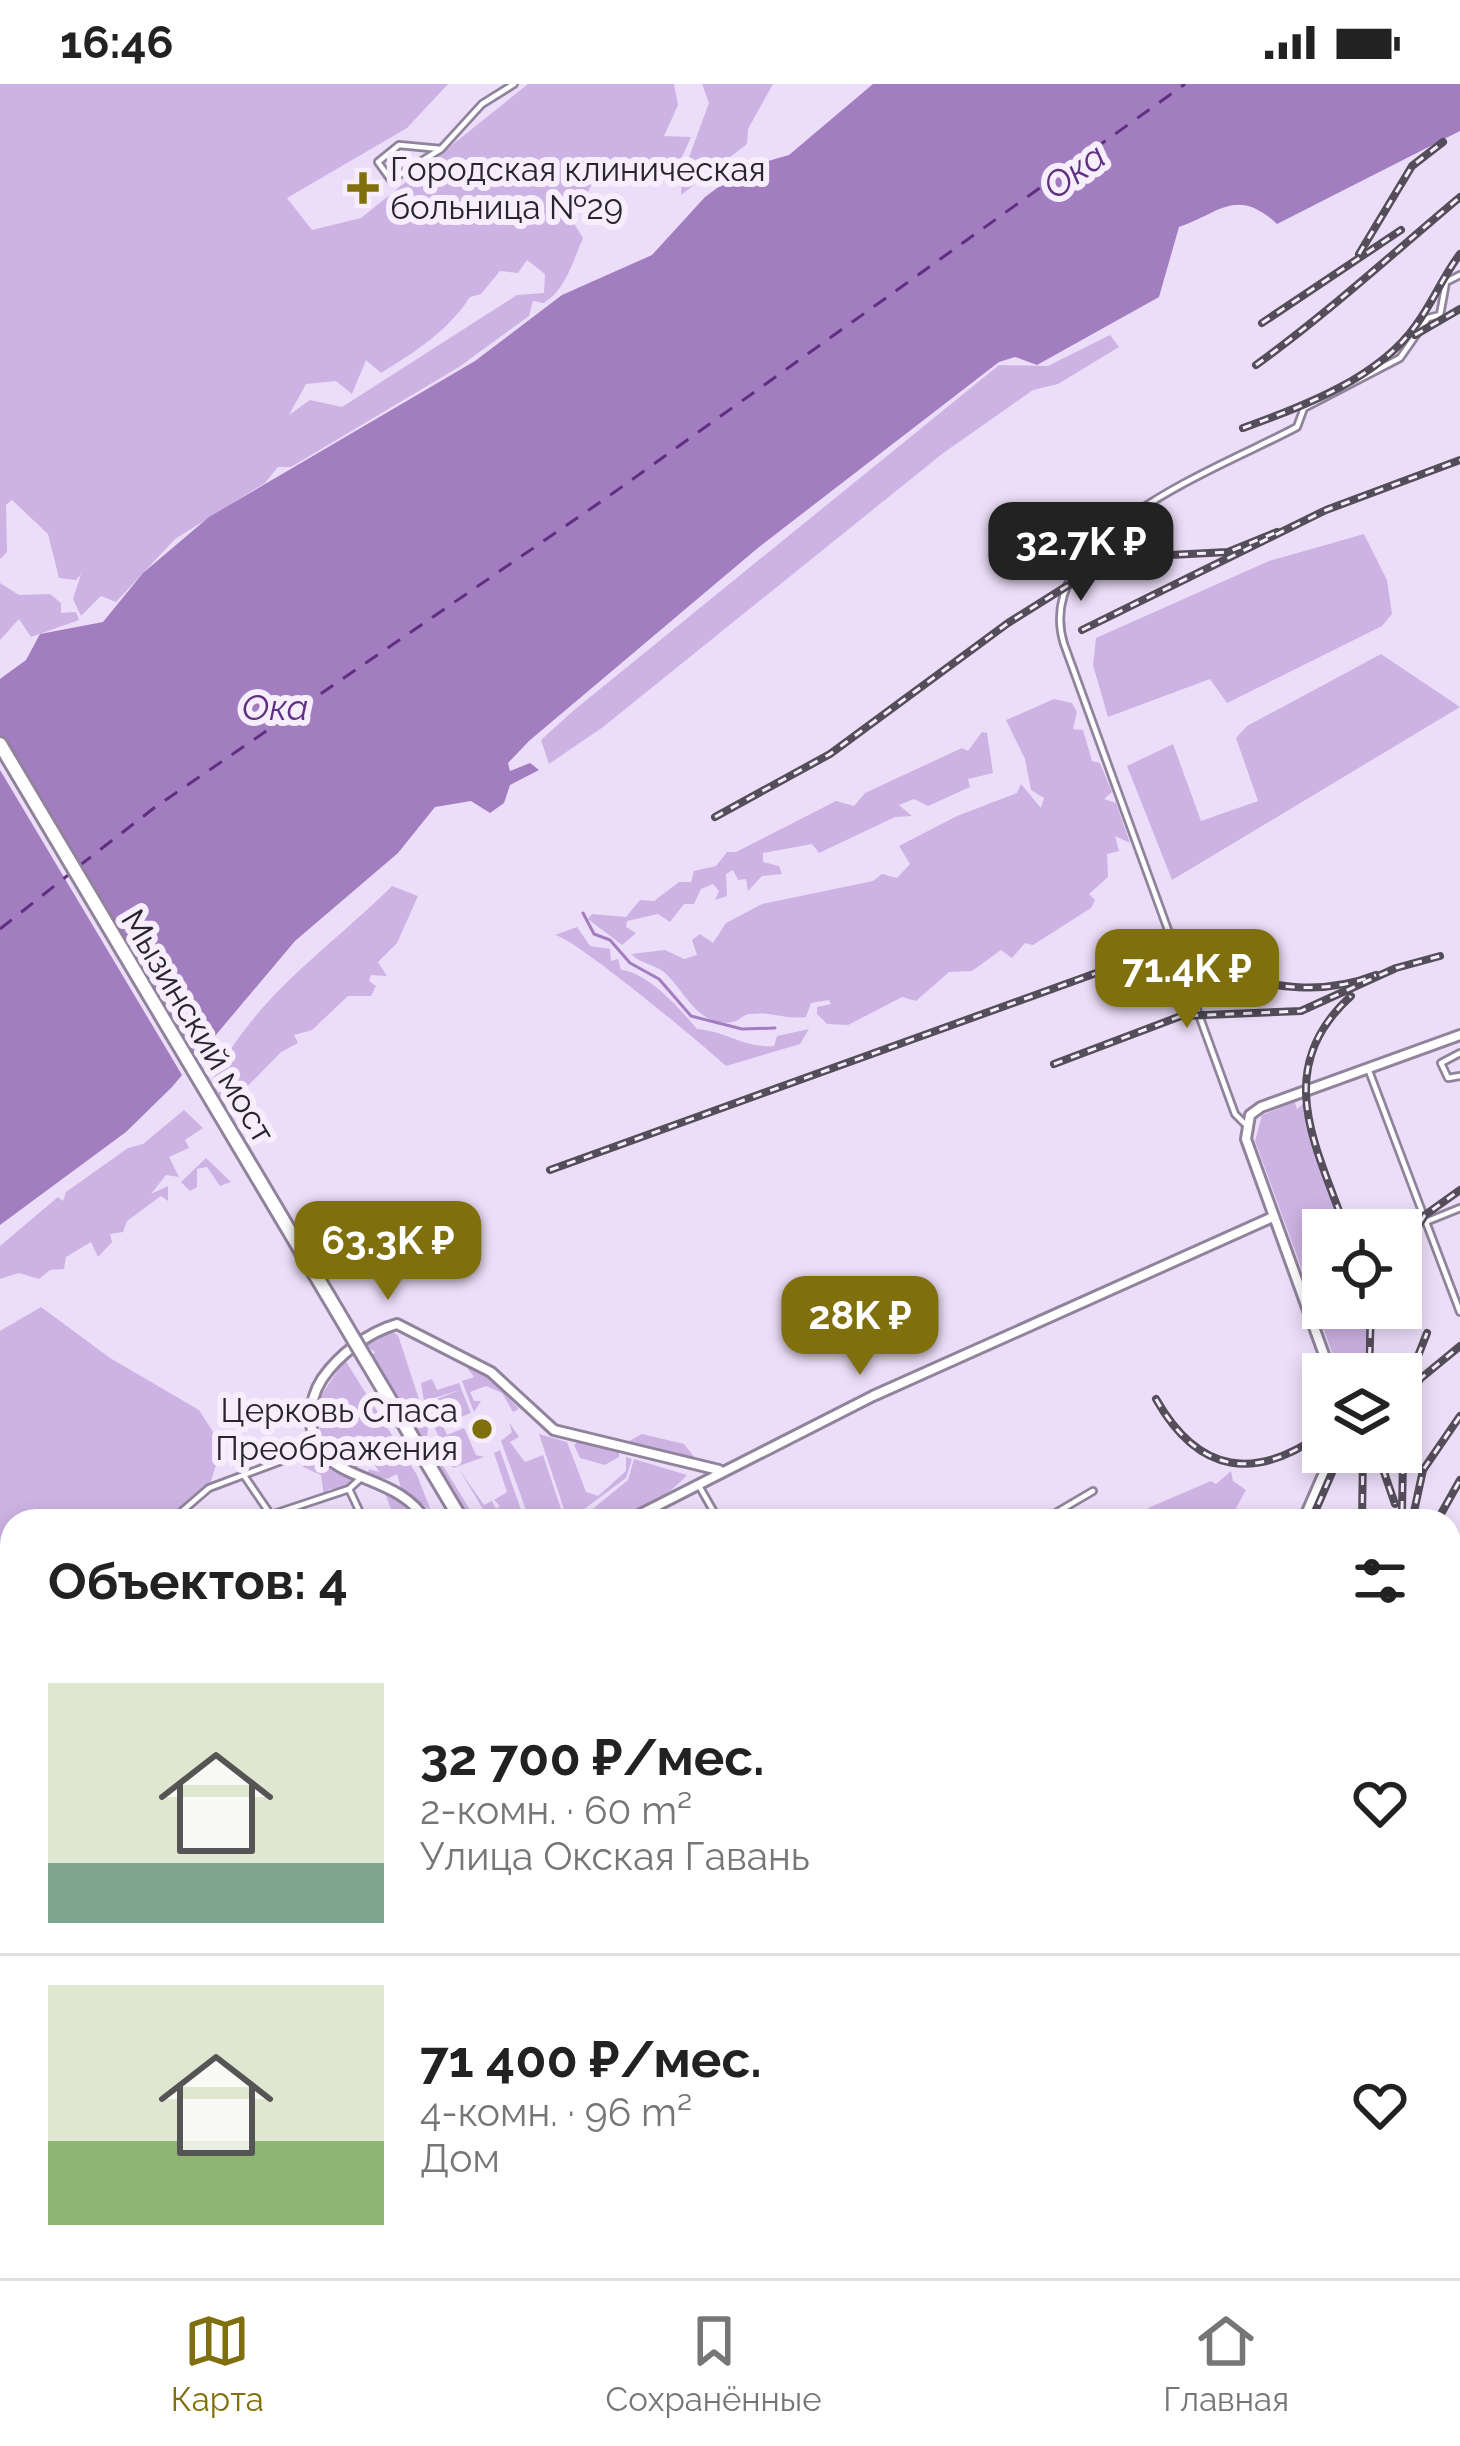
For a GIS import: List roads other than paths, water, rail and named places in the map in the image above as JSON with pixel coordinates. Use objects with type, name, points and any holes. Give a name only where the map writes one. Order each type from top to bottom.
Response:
[{"type":"main road","name":"Мызинский мост","points":[[0,744],[243,1162]]},
{"type":"main road","name":"Мызинский мост","points":[[0,760],[449,1509]]},
{"type":"street","points":[[441,148],[399,145],[378,163],[391,180],[441,148],[482,104],[514,84]]},
{"type":"street","points":[[1246,1124],[1235,1114],[1064,644],[1056,620],[1060,603],[1082,560],[1136,509],[1297,427],[1304,408],[1400,358],[1428,318],[1440,315],[1445,282],[1460,275]]},
{"type":"street","points":[[1323,1353],[1246,1139],[1246,1124],[1261,1107],[1460,1034]]},
{"type":"street","points":[[1460,1053],[1441,1063],[1446,1077],[1460,1076]]},
{"type":"street","points":[[1368,1067],[1460,1312]]},
{"type":"street","points":[[1427,1221],[1460,1208]]},
{"type":"street","points":[[649,1509],[1015,1329],[1273,1217]]},
{"type":"street","points":[[416,1509],[401,1492],[329,1462],[318,1447],[311,1416],[316,1388],[342,1356],[397,1324],[490,1372],[554,1430],[720,1470]]},
{"type":"street","points":[[185,1509],[209,1488],[318,1447]]},
{"type":"street","points":[[682,1462],[712,1509]]},
{"type":"street","points":[[1308,1509],[1324,1473]]},
{"type":"street","points":[[244,1475],[268,1509]]},
{"type":"street","points":[[298,1509],[350,1489],[362,1476]]},
{"type":"street","points":[[350,1489],[359,1509]]},
{"type":"street","points":[[1062,1509],[1093,1491]]},
{"type":"water","name":"Ока","points":[[873,84],[1460,84],[1460,131],[1277,224],[1239,205],[1179,227],[1159,297],[1037,365],[1015,357],[999,362],[759,547],[529,741],[508,763],[510,771],[530,763],[539,770],[510,785],[504,803],[490,813],[471,801],[435,807],[398,853],[295,941],[172,1087],[126,1132],[0,1225],[0,679],[26,660],[40,634],[103,622],[143,573],[209,517],[475,361],[562,295],[652,255],[705,197],[744,168],[789,155]]},
{"type":"waterway","points":[[583,913],[594,934],[610,940],[630,963],[659,979],[691,1016],[742,1029],[775,1028]]},
{"type":"railway","points":[[1359,254],[1412,166],[1443,142]]},
{"type":"railway","points":[[1256,365],[1460,197]]},
{"type":"railway","points":[[1262,323],[1401,230]]},
{"type":"railway","points":[[1243,428],[1338,389],[1381,361],[1416,325],[1460,254]]},
{"type":"railway","points":[[1415,335],[1460,309]]},
{"type":"railway","points":[[1082,630],[1326,510],[1460,460]]},
{"type":"railway","points":[[715,817],[830,754],[1008,623],[1067,586],[1132,557],[1228,552],[1277,532]]},
{"type":"railway","points":[[1054,1064],[1181,1016],[1301,1011],[1396,968],[1440,956]]},
{"type":"railway","points":[[550,1170],[1124,963],[1189,967],[1310,987],[1342,985],[1376,975]]},
{"type":"railway","points":[[1338,1209],[1313,1138],[1306,1080],[1312,1051],[1351,996]]},
{"type":"railway","points":[[1422,1220],[1460,1190]]},
{"type":"railway","points":[[1370,1329],[1370,1353]]},
{"type":"railway","points":[[1419,1353],[1427,1333]]},
{"type":"railway","points":[[1422,1377],[1460,1346]]},
{"type":"railway","points":[[1156,1399],[1173,1424],[1210,1456],[1252,1463],[1275,1459],[1302,1446]]},
{"type":"railway","points":[[1415,1509],[1423,1470],[1460,1416]]},
{"type":"railway","points":[[1316,1509],[1332,1473]]},
{"type":"railway","points":[[1362,1509],[1363,1473]]},
{"type":"railway","points":[[1384,1473],[1395,1504]]},
{"type":"railway","points":[[1402,1509],[1403,1473]]},
{"type":"railway","points":[[1444,1509],[1460,1480]]},
{"type":"place","name":"Городская клиническая больница №29","points":[[363,188]]},
{"type":"place","name":"Церковь Спаса Преображения","points":[[482,1429]]}]
